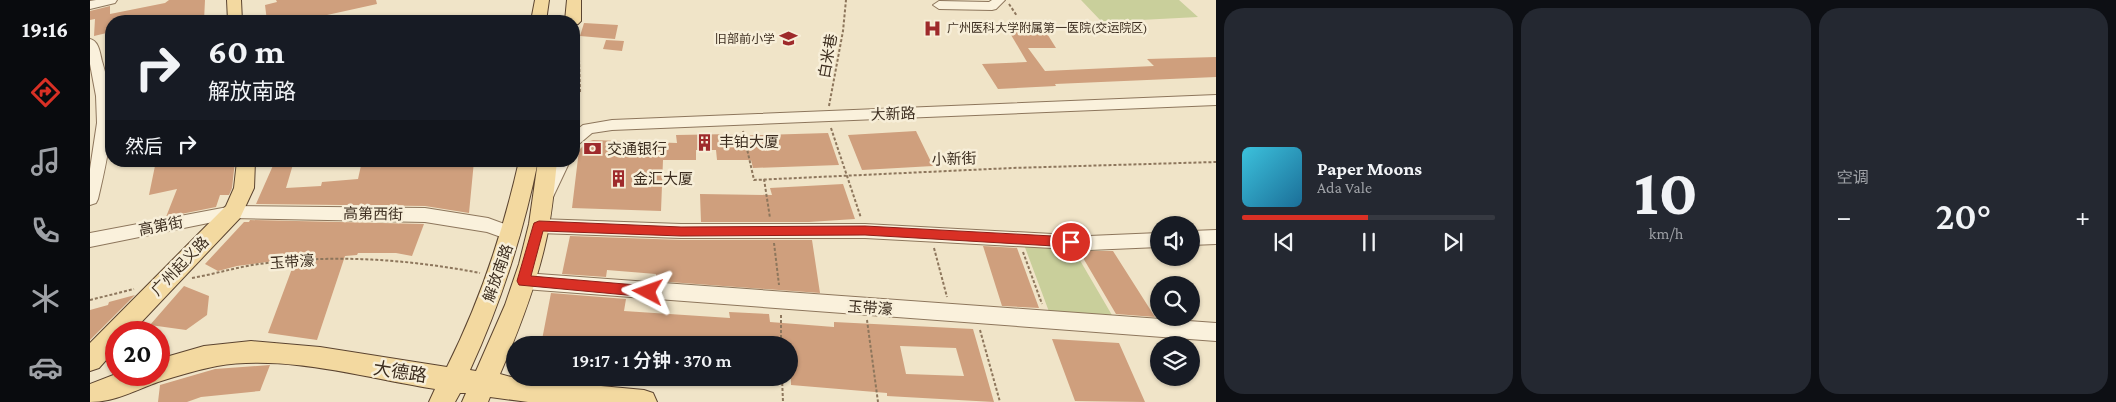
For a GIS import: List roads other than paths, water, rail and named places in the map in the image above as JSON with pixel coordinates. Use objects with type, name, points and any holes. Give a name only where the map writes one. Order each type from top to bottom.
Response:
[{"type":"main road","points":[[234,0],[235,15]]},
{"type":"main road","points":[[540,15],[542,0]]},
{"type":"main road","points":[[573,15],[574,0]]},
{"type":"main road","name":"广州起义路","points":[[90,360],[233,212],[245,187],[246,167]]},
{"type":"main road","name":"解放南路","points":[[442,402],[454,380],[497,277],[512,234],[528,167]]},
{"type":"main road","name":"解放南路","points":[[479,393],[511,319],[524,281],[539,226],[547,167]]},
{"type":"main road","name":"大德路","points":[[170,367],[216,355],[250,352],[327,360],[454,380],[479,393],[644,402]]},
{"type":"main road","points":[[90,396],[118,386]]},
{"type":"street","points":[[90,5],[111,0]]},
{"type":"street","points":[[939,5],[992,6],[999,0]]},
{"type":"street","points":[[90,43],[105,93]]},
{"type":"street","name":"大新路","points":[[580,133],[596,127],[1216,100]]},
{"type":"street","points":[[90,199],[103,148],[105,131]]},
{"type":"street","points":[[542,204],[559,167]]},
{"type":"street","name":"高第西街","points":[[233,212],[425,215],[488,225],[512,234]]},
{"type":"street","name":"高第街","points":[[90,240],[233,212]]},
{"type":"street","points":[[539,226],[681,231],[865,231],[1089,243],[1150,240]]},
{"type":"street","points":[[1200,238],[1216,237]]},
{"type":"street","name":"玉带濠","points":[[524,281],[865,308],[1216,332]]},
{"type":"place","name":"广州医科大学附属第一医院(交运院区)","points":[[933,28]]},
{"type":"place","name":"旧部前小学","points":[[789,39]]},
{"type":"place","name":"丰铂大厦","points":[[705,142]]},
{"type":"place","name":"交通银行","points":[[593,149]]},
{"type":"place","name":"金汇大厦","points":[[619,179]]}]
